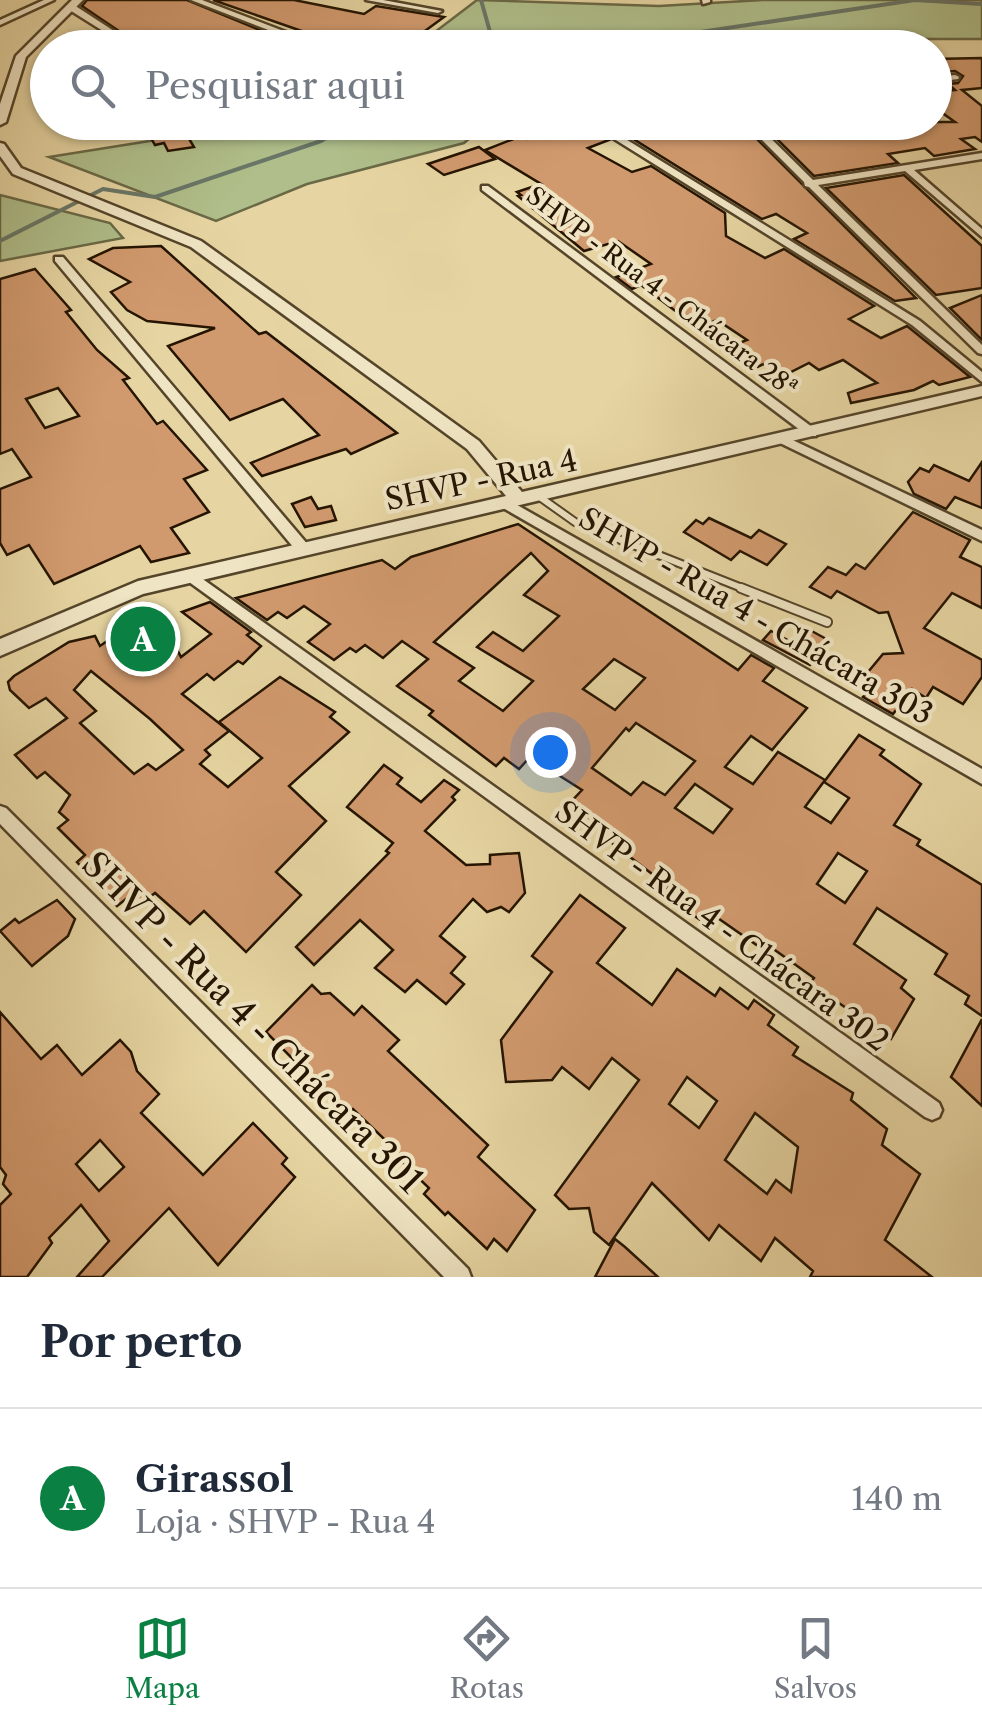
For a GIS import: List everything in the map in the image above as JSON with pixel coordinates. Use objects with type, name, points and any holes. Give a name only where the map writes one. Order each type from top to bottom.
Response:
[{"type":"street","points":[[0,22],[50,0]]},
{"type":"street","points":[[195,0],[276,30]]},
{"type":"street","points":[[370,0],[438,11]]},
{"type":"street","points":[[46,30],[75,4],[111,30]]},
{"type":"street","points":[[0,122],[25,49],[30,44]]},
{"type":"street","points":[[952,78],[956,77]]},
{"type":"street","points":[[620,140],[916,323],[979,390]]},
{"type":"street","points":[[765,140],[982,351]]},
{"type":"street","points":[[0,147],[17,170],[196,244],[449,428],[490,462],[519,499]]},
{"type":"street","points":[[808,184],[982,156]]},
{"type":"street","points":[[907,168],[982,234]]},
{"type":"street","name":"SHVP - Rua 4 - Chácara 28ª","points":[[485,188],[812,432]]},
{"type":"street","points":[[59,259],[304,550]]},
{"type":"street","name":"SHVP - Rua 4","points":[[0,648],[106,599],[190,575],[979,390]]},
{"type":"street","points":[[782,439],[982,536]]},
{"type":"street","name":"SHVP - Rua 4 - Chácara 303","points":[[519,499],[982,778]]},
{"type":"street","name":"SHVP - Rua 4 - Chácara 302","points":[[190,575],[932,1110]]},
{"type":"street","name":"SHVP - Rua 4 - Chácara 301","points":[[0,814],[460,1277]]},
{"type":"lane","points":[[519,499],[826,622]]},
{"type":"green space","points":[[477,0],[659,6],[763,0],[982,0],[982,39],[952,39],[952,30],[438,30]]},
{"type":"green space","points":[[156,140],[467,140],[307,184],[216,221],[49,157]]},
{"type":"green space","points":[[0,195],[110,223],[123,238],[0,261]]},
{"type":"building","points":[[87,0],[187,0],[260,30],[117,30],[82,6]]},
{"type":"building","points":[[213,0],[294,0],[364,14],[376,6],[444,17],[426,30],[299,30]]},
{"type":"building","points":[[982,58],[982,88],[962,90],[982,106],[982,142],[975,137],[961,139],[975,149],[934,156],[925,148],[888,154],[898,163],[814,176],[778,140],[952,140],[955,90],[952,84],[963,76],[952,71],[952,59]]},
{"type":"building","points":[[152,140],[190,140],[194,147],[168,151],[164,143],[155,145]]},
{"type":"building","points":[[511,140],[609,140],[588,148],[632,172],[651,166],[725,213],[726,236],[765,258],[784,249],[874,306],[849,319],[881,338],[907,326],[970,377],[939,385],[933,381],[914,390],[851,403],[848,393],[877,383],[843,360],[819,370],[809,363],[783,376],[766,363],[755,368],[724,349],[747,340],[717,320],[698,328],[641,285],[632,289],[616,277],[651,264],[618,241],[584,251],[518,196],[521,195],[517,192],[541,184],[485,150]]},
{"type":"building","points":[[635,140],[758,140],[916,298],[895,301],[794,239],[807,233],[776,214],[762,219]]},
{"type":"building","points":[[479,147],[495,159],[444,175],[428,164]]},
{"type":"building","points":[[904,175],[982,246],[982,288],[936,295],[826,188]]},
{"type":"building","points":[[161,246],[259,334],[266,332],[397,433],[351,454],[346,449],[262,476],[251,463],[319,435],[283,399],[230,420],[168,346],[215,328],[147,321],[127,310],[111,292],[130,282],[89,259],[113,248]]},
{"type":"building","points":[[35,269],[71,310],[66,312],[97,350],[129,378],[123,380],[157,424],[163,421],[207,470],[184,479],[209,512],[171,528],[189,553],[151,562],[140,546],[54,584],[29,545],[7,555],[0,543],[0,489],[31,477],[12,449],[0,454],[0,279]],"holes":[[[58,388],[79,416],[45,428],[26,399]]]},
{"type":"building","points":[[982,295],[982,340],[950,308]]},
{"type":"building","points":[[982,462],[982,508],[955,497],[946,509],[914,494],[908,482],[920,468],[929,472],[934,465],[969,481]]},
{"type":"building","points":[[311,497],[318,509],[331,506],[336,520],[305,527],[292,504]]},
{"type":"building","points":[[913,512],[970,540],[960,557],[982,567],[982,608],[952,593],[924,628],[982,660],[982,677],[963,704],[933,687],[926,698],[912,689],[893,714],[863,697],[872,687],[868,672],[883,654],[903,653],[888,612],[879,613],[837,591],[831,598],[810,587],[828,567],[846,575],[856,564],[865,569]]},
{"type":"building","points":[[709,518],[751,538],[759,530],[786,544],[767,565],[740,551],[731,560],[684,532],[696,520],[703,524]]},
{"type":"building","points":[[518,524],[738,670],[751,655],[774,668],[763,681],[807,708],[772,750],[751,736],[725,767],[753,784],[778,752],[825,780],[805,807],[831,823],[849,798],[824,782],[859,735],[884,750],[880,755],[921,784],[894,825],[920,840],[917,845],[982,885],[982,1016],[965,1004],[969,996],[935,974],[947,954],[877,908],[854,944],[906,980],[901,988],[914,999],[891,1039],[810,983],[814,978],[772,948],[768,953],[712,914],[705,923],[663,895],[669,887],[608,840],[614,833],[568,805],[582,790],[530,757],[519,769],[504,758],[496,766],[429,715],[433,711],[397,686],[428,659],[402,641],[383,658],[365,645],[356,652],[350,648],[334,660],[308,642],[330,624],[304,606],[287,618],[278,612],[267,620],[236,598],[382,560],[395,569],[411,557]],"holes":[[[531,553],[548,571],[524,595],[559,616],[523,651],[493,632],[477,647],[533,681],[503,711],[459,681],[474,668],[434,642]],[[614,659],[645,678],[615,710],[583,689]],[[636,723],[695,761],[665,795],[643,782],[631,795],[592,768],[626,728],[629,731]],[[695,784],[732,809],[713,833],[675,808]],[[838,853],[867,871],[845,903],[817,884]]]},
{"type":"building","points":[[210,602],[251,632],[247,635],[261,646],[243,664],[238,661],[214,680],[207,674],[182,694],[229,731],[205,750],[210,755],[200,764],[228,787],[262,758],[219,722],[280,677],[335,712],[330,717],[349,732],[289,786],[326,821],[276,872],[301,895],[246,952],[204,911],[190,924],[155,893],[135,909],[126,899],[117,906],[77,862],[85,855],[58,828],[68,820],[59,812],[70,795],[45,772],[37,778],[15,755],[67,718],[46,698],[29,708],[10,690],[8,682],[14,676],[69,642],[95,636],[100,646],[120,632],[160,617],[181,657],[211,634],[182,612]],"holes":[[[91,671],[183,750],[156,770],[148,764],[134,774],[80,723],[96,711],[74,690]]]},
{"type":"building","points":[[808,629],[830,641],[810,665],[763,640],[771,631],[795,644]]},
{"type":"building","points":[[384,765],[402,778],[397,784],[421,802],[444,780],[459,790],[452,797],[455,800],[425,831],[466,865],[490,864],[490,855],[519,853],[525,893],[509,912],[501,907],[487,912],[473,899],[440,936],[465,957],[451,973],[464,984],[446,1004],[417,980],[405,992],[375,968],[393,950],[360,920],[314,965],[296,947],[389,853],[386,851],[393,843],[347,807]]},
{"type":"building","points":[[580,895],[625,928],[597,963],[652,1005],[677,969],[715,996],[720,988],[748,1009],[754,1000],[774,1015],[768,1025],[798,1047],[793,1055],[853,1093],[851,1100],[887,1129],[882,1145],[920,1174],[885,1240],[932,1277],[810,1277],[813,1271],[775,1238],[761,1261],[719,1225],[709,1240],[652,1183],[609,1245],[594,1232],[589,1208],[569,1209],[555,1195],[639,1080],[612,1058],[589,1089],[562,1067],[552,1080],[506,1082],[501,1040],[552,972],[532,956]],"holes":[[[687,1077],[717,1101],[699,1128],[669,1104]],[[755,1113],[798,1147],[791,1192],[776,1180],[767,1194],[725,1160]]]},
{"type":"building","points":[[57,900],[75,919],[68,936],[32,966],[0,931],[15,919],[19,923]]},
{"type":"building","points":[[312,985],[321,994],[330,993],[354,1015],[362,1006],[399,1040],[388,1051],[488,1145],[478,1157],[535,1210],[507,1251],[494,1239],[487,1249],[448,1212],[445,1215],[424,1194],[429,1188],[402,1162],[404,1158],[353,1109],[348,1115],[266,1032]]},
{"type":"building","points":[[0,1012],[41,1059],[57,1045],[82,1075],[120,1040],[131,1052],[137,1071],[159,1094],[141,1113],[203,1175],[253,1123],[287,1158],[282,1164],[295,1177],[218,1265],[169,1208],[102,1277],[77,1277],[109,1241],[81,1205],[49,1238],[52,1243],[27,1277],[0,1277],[0,1205],[11,1194],[3,1184],[6,1175],[0,1167]],"holes":[[[100,1140],[124,1167],[99,1191],[76,1164]]]},
{"type":"building","points":[[982,1019],[982,1106],[951,1077]]},
{"type":"building","points":[[615,1239],[625,1247],[658,1277],[595,1277]]},
{"type":"waterway","points":[[481,0],[489,30]]},
{"type":"waterway","points":[[714,30],[915,0],[982,4]]},
{"type":"waterway","points":[[0,241],[103,189],[155,197],[323,140]]},
{"type":"place","name":"Girassol","points":[[143,639]]}]
